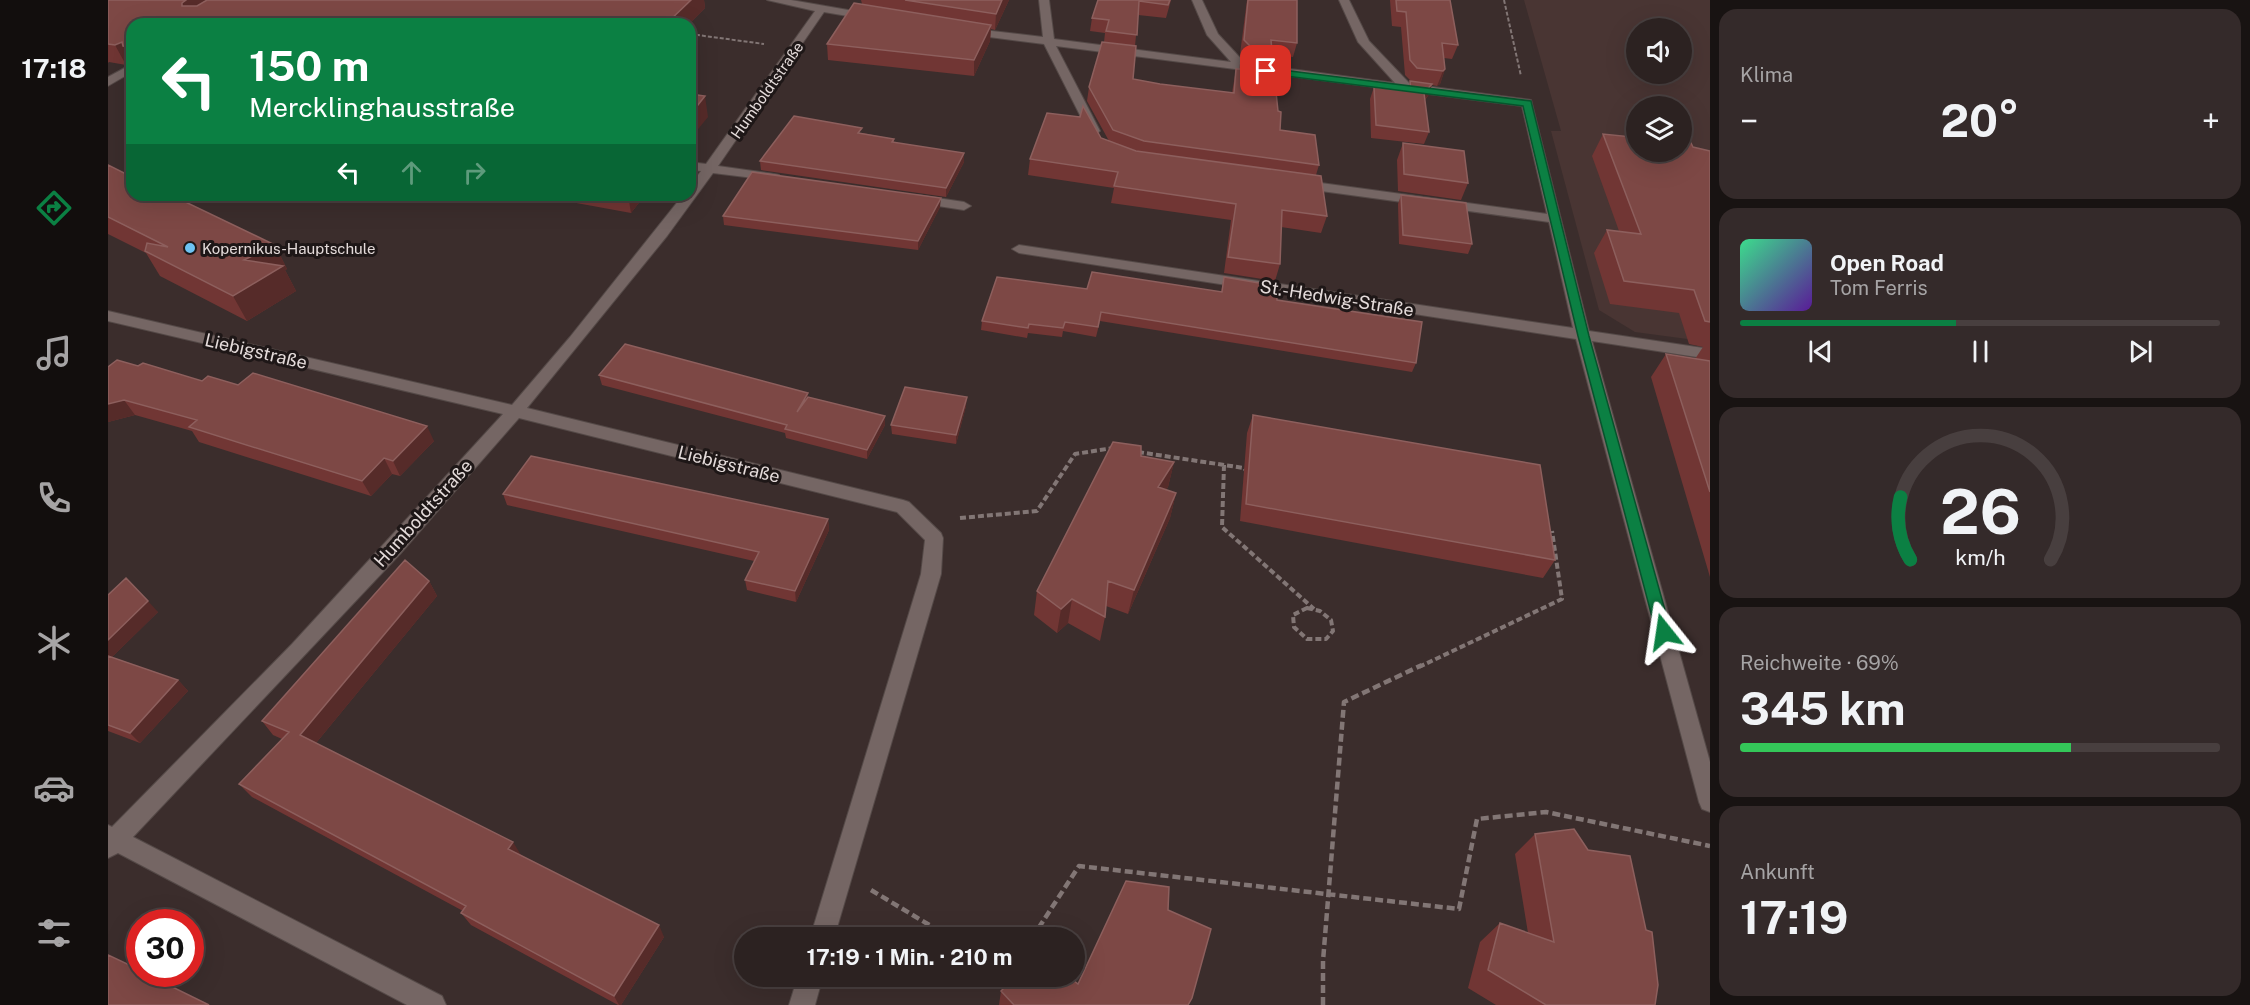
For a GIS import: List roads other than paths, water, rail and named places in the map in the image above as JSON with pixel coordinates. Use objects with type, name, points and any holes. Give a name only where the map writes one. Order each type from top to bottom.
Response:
[{"type":"street","points":[[772,0],[878,18]]},
{"type":"street","points":[[1044,0],[1049,44],[1098,139]]},
{"type":"street","points":[[1197,0],[1214,35],[1243,68]]},
{"type":"street","points":[[1344,0],[1364,42],[1408,89]]},
{"type":"street","name":"Humboldtstraße","points":[[696,189],[773,85],[821,9]]},
{"type":"street","points":[[958,30],[1049,44],[1527,103],[1584,336],[1710,802]]},
{"type":"street","points":[[108,82],[126,71]]},
{"type":"street","points":[[696,167],[792,181]]},
{"type":"street","points":[[1290,183],[1556,219]]},
{"type":"street","points":[[907,197],[964,206]]},
{"type":"street","name":"Humboldtstraße","points":[[433,1005],[110,841],[350,594],[515,411],[628,278],[687,201]]},
{"type":"street","name":"St.-Hedwig-Straße","points":[[1019,249],[1710,354]]},
{"type":"street","name":"Liebigstraße","points":[[108,316],[515,411],[903,507],[934,538],[931,574],[825,927]]},
{"type":"street","points":[[802,1005],[808,987]]},
{"type":"place","name":"Kopernikus-Hauptschule","points":[[190,248]]}]
